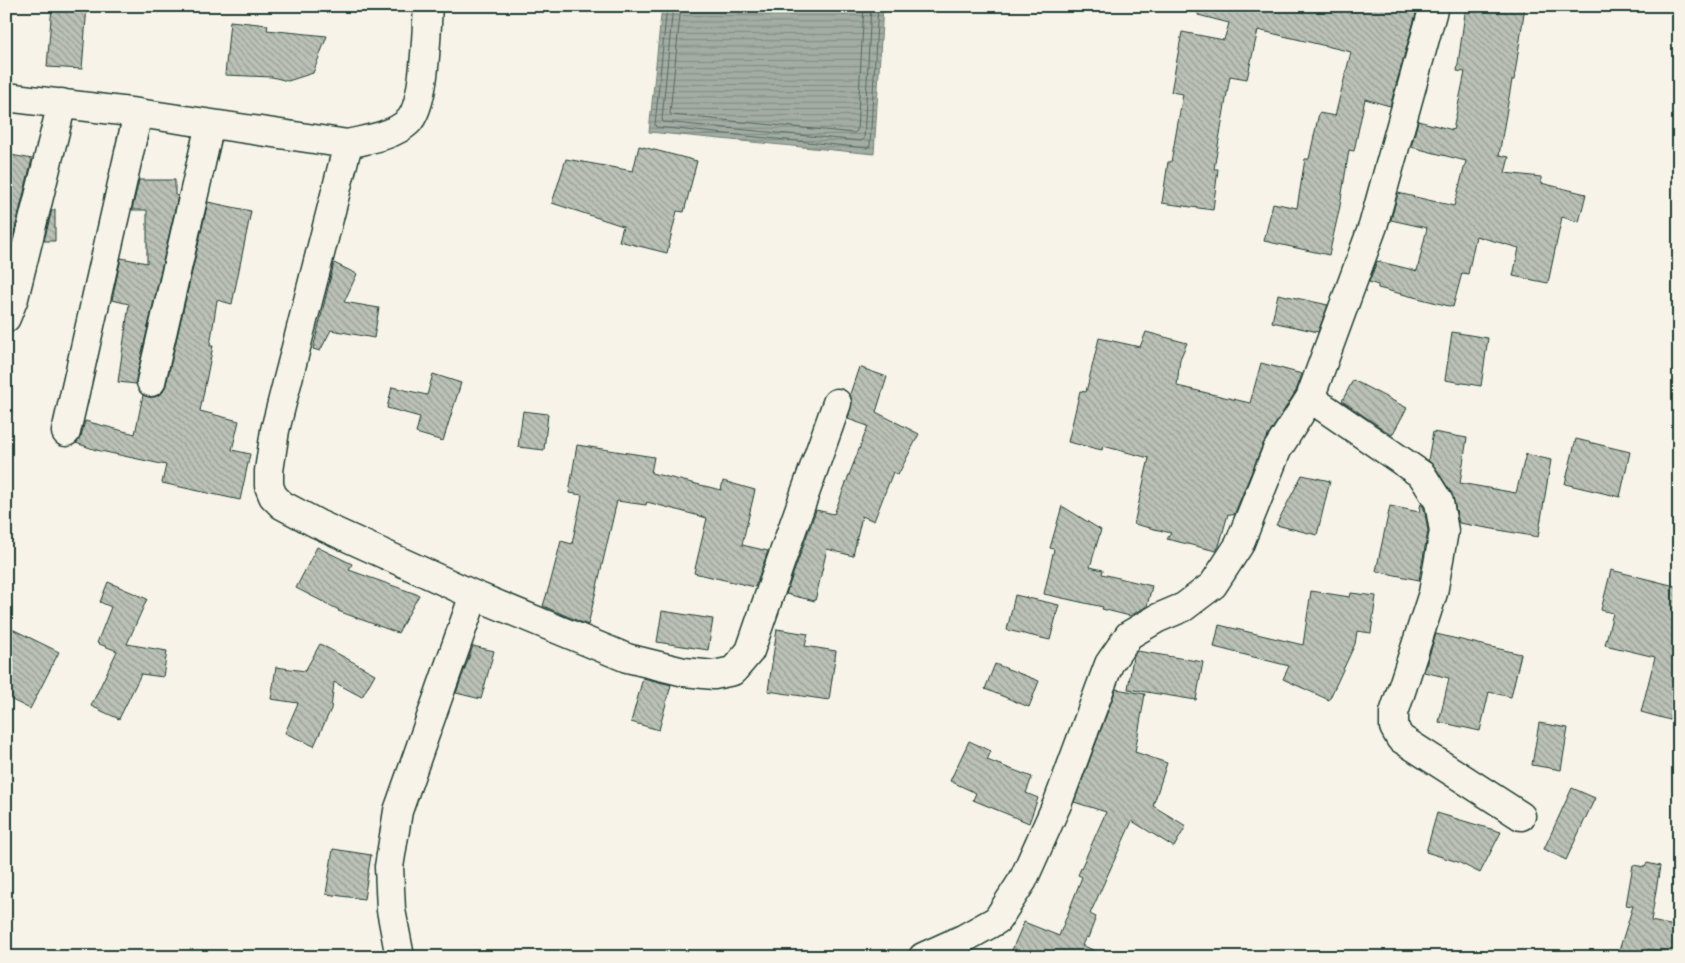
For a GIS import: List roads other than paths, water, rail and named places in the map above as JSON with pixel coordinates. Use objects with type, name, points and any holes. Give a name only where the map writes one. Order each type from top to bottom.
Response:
[{"type":"street","points":[[6,97],[138,113],[348,144],[397,130],[410,121],[418,106],[422,82],[428,6]]},
{"type":"street","points":[[923,957],[963,939],[996,920],[1023,880],[1058,802],[1109,664],[1129,635],[1158,618],[1184,607],[1213,585],[1238,545],[1277,450],[1310,398],[1373,226],[1434,6]]},
{"type":"street","points":[[6,318],[14,298],[62,103]]},
{"type":"street","points":[[66,432],[138,113]]},
{"type":"street","points":[[151,382],[210,124]]},
{"type":"street","points":[[348,144],[275,430],[269,471],[269,486],[273,496],[282,505],[474,595],[627,658],[684,672],[714,675],[733,671],[750,650],[837,403]]},
{"type":"street","points":[[1310,398],[1422,475],[1439,502],[1444,531],[1433,593],[1399,695],[1394,713],[1394,727],[1400,738],[1521,816]]},
{"type":"street","points":[[400,957],[391,910],[389,867],[398,812],[474,595]]},
{"type":"water","points":[[662,6],[883,6],[874,154],[649,132]]}]
